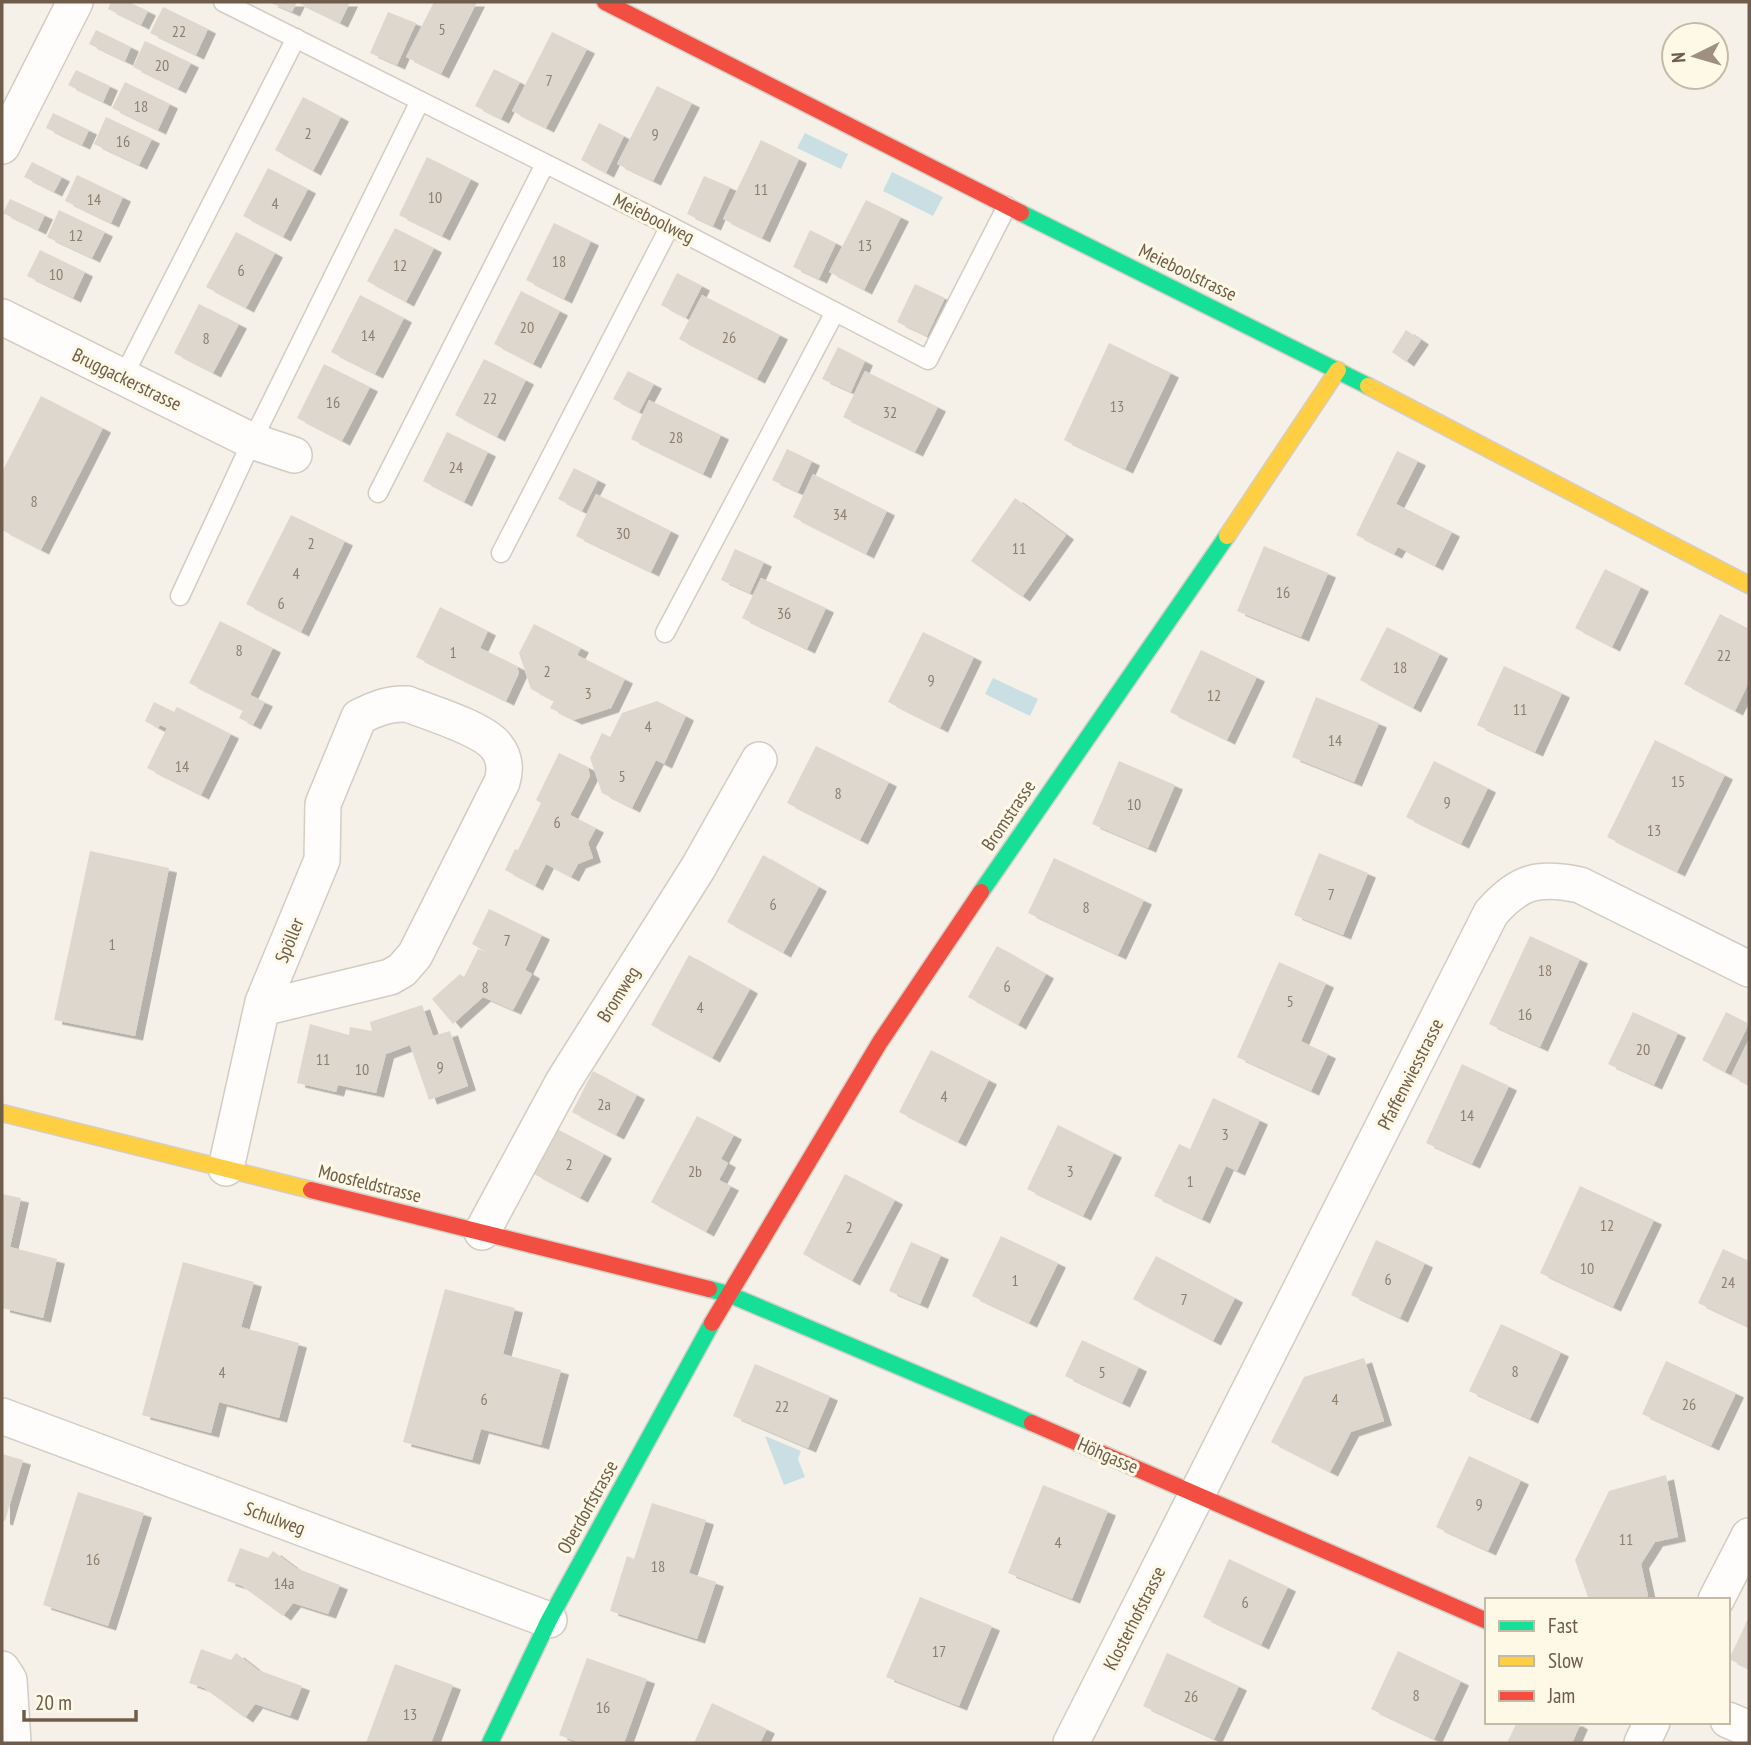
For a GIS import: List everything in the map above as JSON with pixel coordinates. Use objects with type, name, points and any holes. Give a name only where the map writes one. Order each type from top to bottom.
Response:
[{"type":"street","points":[[2,146],[75,2]]},
{"type":"street","name":"Meieboolstrasse","points":[[605,2],[1338,370],[1749,585]]},
{"type":"street","name":"Bruggackerstrasse","points":[[2,317],[252,441],[294,455]]},
{"type":"street","name":"Bromstrasse","points":[[728,1294],[880,1042],[1338,370]]},
{"type":"street","name":"Spöller","points":[[226,1168],[262,1008],[322,860],[323,804],[359,717],[381,706],[407,704],[481,734],[496,745],[503,758],[505,772],[502,782],[415,955],[402,970],[390,977],[262,1008]]},
{"type":"street","name":"Bromweg","points":[[482,1232],[563,1082],[698,868],[759,760]]},
{"type":"street","name":"Pfaffenwiesstrasse","points":[[1197,1493],[1491,913],[1503,900],[1518,888],[1534,882],[1560,881],[1580,885],[1749,969]]},
{"type":"street","name":"Moosfeldstrasse","points":[[2,1113],[728,1294]]},
{"type":"street","name":"Höhgasse","points":[[728,1294],[1197,1493],[1485,1620]]},
{"type":"street","name":"Oberdorfstrasse","points":[[490,1743],[549,1620],[728,1294]]},
{"type":"street","name":"Schulweg","points":[[2,1416],[549,1620]]},
{"type":"street","name":"Klosterhofstrasse","points":[[1071,1743],[1197,1493]]},
{"type":"street","points":[[1717,1598],[1749,1536]]},
{"type":"street","points":[[2,1668],[9,1680],[13,1743]]},
{"type":"street","points":[[1730,1721],[1749,1729]]},
{"type":"street","points":[[1642,1743],[1652,1724]]},
{"type":"lane","name":"Meieboolweg","points":[[223,2],[670,226],[928,360],[1007,206]]},
{"type":"lane","points":[[123,377],[296,38]]},
{"type":"lane","points":[[180,596],[252,441],[420,101]]},
{"type":"lane","points":[[378,493],[545,164]]},
{"type":"lane","points":[[501,553],[670,226]]},
{"type":"lane","points":[[665,633],[835,312]]},
{"type":"shaded area","points":[[805,133],[848,154],[841,169],[797,148]]},
{"type":"shaded area","points":[[892,172],[943,197],[933,216],[883,191]]},
{"type":"shaded area","points":[[993,678],[1038,699],[1030,716],[985,694]]},
{"type":"shaded area","points":[[765,1436],[801,1451],[798,1459],[805,1477],[784,1485]]},
{"type":"building","points":[[111,2],[129,2],[148,11],[141,25],[108,9]]},
{"type":"building","points":[[269,2],[297,2],[292,12]]},
{"type":"building","points":[[297,2],[350,2],[340,23]]},
{"type":"building","points":[[434,2],[477,2],[441,74],[406,57]]},
{"type":"building","points":[[163,7],[208,29],[196,55],[150,33]]},
{"type":"building","points":[[388,12],[416,23],[397,65],[370,53]]},
{"type":"building","points":[[96,30],[131,47],[125,61],[89,44]]},
{"type":"building","points":[[552,32],[587,49],[546,128],[512,111]]},
{"type":"building","points":[[145,41],[191,63],[178,89],[133,67]]},
{"type":"building","points":[[494,69],[520,82],[501,119],[475,106]]},
{"type":"building","points":[[76,70],[110,86],[103,102],[68,85]]},
{"type":"building","points":[[125,82],[170,104],[158,130],[112,108]]},
{"type":"building","points":[[657,86],[692,103],[653,181],[617,164]]},
{"type":"building","points":[[303,97],[341,117],[313,171],[275,150]]},
{"type":"building","points":[[53,113],[89,130],[82,145],[46,128]]},
{"type":"building","points":[[106,117],[152,139],[139,165],[94,144]]},
{"type":"building","points":[[599,123],[624,136],[606,173],[581,160]]},
{"type":"building","points":[[761,140],[799,159],[762,238],[723,219]]},
{"type":"building","points":[[427,157],[471,179],[442,236],[399,215]]},
{"type":"building","points":[[32,162],[62,177],[54,192],[24,177]]},
{"type":"building","points":[[268,168],[308,189],[283,237],[243,216]]},
{"type":"building","points":[[77,175],[123,197],[111,223],[65,201]]},
{"type":"building","points":[[704,176],[730,187],[713,226],[687,214]]},
{"type":"building","points":[[10,199],[45,215],[38,230],[3,213]]},
{"type":"building","points":[[866,200],[901,217],[864,290],[829,272]]},
{"type":"building","points":[[59,210],[105,232],[92,258],[47,237]]},
{"type":"building","points":[[554,223],[591,241],[564,299],[526,280]]},
{"type":"building","points":[[395,228],[434,248],[406,302],[367,281]]},
{"type":"building","points":[[810,230],[836,243],[819,279],[793,267]]},
{"type":"building","points":[[236,232],[275,253],[246,308],[206,287]]},
{"type":"building","points":[[40,250],[85,272],[73,298],[27,276]]},
{"type":"building","points":[[677,273],[702,286],[686,318],[661,305]]},
{"type":"building","points":[[915,284],[945,298],[927,336],[897,322]]},
{"type":"building","points":[[521,291],[560,311],[533,364],[494,344]]},
{"type":"building","points":[[360,295],[404,318],[375,374],[331,352]]},
{"type":"building","points":[[702,295],[780,335],[757,379],[679,339]]},
{"type":"building","points":[[199,304],[239,324],[213,373],[174,353]]},
{"type":"building","points":[[1406,330],[1421,340],[1406,362],[1392,352]]},
{"type":"building","points":[[1109,343],[1171,373],[1125,469],[1064,440]]},
{"type":"building","points":[[838,347],[865,361],[851,392],[822,379]]},
{"type":"building","points":[[484,359],[526,380],[497,437],[455,415]]},
{"type":"building","points":[[324,364],[370,387],[342,441],[297,418]]},
{"type":"building","points":[[628,371],[654,384],[639,412],[613,399]]},
{"type":"building","points":[[865,371],[938,407],[915,452],[843,417]]},
{"type":"building","points":[[41,396],[103,428],[41,550],[2,530],[2,472]]},
{"type":"building","points":[[649,400],[721,435],[703,474],[631,439]]},
{"type":"building","points":[[447,432],[488,452],[464,502],[423,481]]},
{"type":"building","points":[[787,449],[812,461],[798,492],[772,480]]},
{"type":"building","points":[[1397,451],[1418,461],[1396,504],[1452,532],[1435,566],[1398,547],[1394,554],[1356,535]]},
{"type":"building","points":[[574,468],[598,480],[582,511],[558,499]]},
{"type":"building","points":[[813,474],[887,511],[866,554],[793,517]]},
{"type":"building","points":[[596,494],[671,531],[651,572],[576,536]]},
{"type":"building","points":[[1015,498],[1066,535],[1022,597],[971,561]]},
{"type":"building","points":[[291,515],[345,541],[301,632],[246,604]]},
{"type":"building","points":[[1264,546],[1328,573],[1301,637],[1237,611]]},
{"type":"building","points":[[735,549],[764,562],[750,593],[721,580]]},
{"type":"building","points":[[1605,569],[1641,587],[1612,647],[1575,628]]},
{"type":"building","points":[[761,578],[826,608],[807,649],[742,618]]},
{"type":"building","points":[[440,607],[488,631],[480,648],[517,666],[519,673],[506,701],[416,657]]},
{"type":"building","points":[[1720,614],[1749,629],[1749,682],[1735,711],[1684,684]]},
{"type":"building","points":[[220,621],[273,648],[250,695],[265,702],[253,725],[239,718],[243,710],[189,683]]},
{"type":"building","points":[[534,624],[581,648],[577,655],[625,679],[611,708],[574,720],[550,708],[554,701],[531,689],[519,653]]},
{"type":"building","points":[[1387,627],[1440,654],[1413,708],[1360,680]]},
{"type":"building","points":[[923,632],[974,657],[940,728],[888,702]]},
{"type":"building","points":[[1201,650],[1257,677],[1227,740],[1170,712]]},
{"type":"building","points":[[1504,666],[1562,693],[1535,752],[1477,725]]},
{"type":"building","points":[[1316,697],[1379,723],[1354,782],[1292,757]]},
{"type":"building","points":[[657,701],[686,716],[664,764],[656,760],[632,808],[602,793],[590,758],[602,733],[610,737],[622,713]]},
{"type":"building","points":[[154,702],[174,712],[177,707],[231,734],[201,795],[147,768],[167,728],[160,725],[158,728],[145,721]]},
{"type":"building","points":[[1655,740],[1725,775],[1677,872],[1607,837]]},
{"type":"building","points":[[816,746],[889,782],[860,840],[787,803]]},
{"type":"building","points":[[559,753],[588,767],[590,776],[570,815],[596,828],[588,843],[593,858],[578,864],[571,877],[546,864],[535,886],[505,870],[541,803],[536,800]]},
{"type":"building","points":[[1119,761],[1175,785],[1148,848],[1092,824]]},
{"type":"building","points":[[1434,761],[1488,788],[1461,844],[1406,817]]},
{"type":"building","points":[[90,851],[169,868],[135,1036],[54,1020]]},
{"type":"building","points":[[1319,853],[1368,873],[1343,935],[1294,915]]},
{"type":"building","points":[[763,855],[819,887],[783,953],[727,922]]},
{"type":"building","points":[[1054,858],[1144,900],[1118,955],[1028,913]]},
{"type":"building","points":[[489,909],[542,935],[525,970],[532,974],[513,1010],[483,997],[453,1024],[432,999],[460,974],[464,977],[478,949],[486,952],[472,944]]},
{"type":"building","points":[[1530,936],[1580,959],[1540,1047],[1489,1024]]},
{"type":"building","points":[[997,946],[1046,974],[1018,1025],[968,997]]},
{"type":"building","points":[[689,955],[750,989],[712,1058],[651,1025]]},
{"type":"building","points":[[1279,962],[1326,983],[1301,1041],[1292,1037],[1328,1054],[1311,1091],[1237,1057]]},
{"type":"building","points":[[422,1005],[433,1036],[450,1031],[468,1086],[429,1100],[410,1045],[386,1054],[376,1093],[338,1085],[336,1092],[297,1083],[310,1024],[349,1035],[350,1027],[372,1031],[370,1022]]},
{"type":"building","points":[[1633,1012],[1678,1033],[1654,1085],[1608,1064]]},
{"type":"building","points":[[1726,1012],[1749,1024],[1725,1072],[1702,1060]]},
{"type":"building","points":[[1749,1039],[1749,1085],[1731,1076]]},
{"type":"building","points":[[931,1050],[989,1080],[958,1142],[899,1112]]},
{"type":"building","points":[[1462,1064],[1509,1086],[1472,1164],[1426,1143]]},
{"type":"building","points":[[593,1071],[637,1095],[616,1135],[572,1112]]},
{"type":"building","points":[[1213,1098],[1260,1120],[1237,1171],[1226,1166],[1202,1219],[1154,1196],[1179,1144],[1190,1149]]},
{"type":"building","points":[[697,1116],[734,1135],[721,1159],[728,1163],[719,1180],[731,1186],[706,1232],[651,1202]]},
{"type":"building","points":[[1058,1125],[1114,1153],[1083,1216],[1027,1189]]},
{"type":"building","points":[[557,1129],[604,1154],[580,1198],[534,1174]]},
{"type":"building","points":[[845,1174],[895,1200],[852,1281],[803,1254]]},
{"type":"building","points":[[1580,1186],[1654,1220],[1613,1307],[1540,1273]]},
{"type":"building","points":[[2,1194],[21,1198],[10,1247],[57,1259],[43,1318],[2,1308]]},
{"type":"building","points":[[1001,1236],[1058,1263],[1029,1323],[972,1296]]},
{"type":"building","points":[[1376,1240],[1425,1263],[1400,1318],[1351,1295]]},
{"type":"building","points":[[911,1242],[941,1255],[920,1304],[889,1291]]},
{"type":"building","points":[[1723,1249],[1749,1261],[1749,1327],[1698,1303]]},
{"type":"building","points":[[1156,1256],[1235,1298],[1213,1341],[1133,1299]]},
{"type":"building","points":[[183,1262],[254,1282],[241,1327],[299,1343],[279,1418],[219,1402],[211,1433],[142,1415]]},
{"type":"building","points":[[445,1289],[515,1308],[503,1354],[561,1370],[541,1445],[481,1429],[472,1460],[403,1442]]},
{"type":"building","points":[[1501,1324],[1561,1352],[1530,1419],[1469,1391]]},
{"type":"building","points":[[1082,1340],[1139,1367],[1122,1403],[1065,1376]]},
{"type":"building","points":[[1364,1358],[1384,1421],[1351,1432],[1330,1472],[1271,1442],[1304,1377]]},
{"type":"building","points":[[1666,1361],[1736,1393],[1711,1446],[1642,1414]]},
{"type":"building","points":[[755,1364],[830,1396],[808,1448],[733,1416]]},
{"type":"building","points":[[2,1454],[23,1460],[5,1521],[2,1520]]},
{"type":"building","points":[[1469,1456],[1521,1480],[1488,1551],[1436,1527]]},
{"type":"building","points":[[1666,1475],[1678,1537],[1655,1542],[1641,1564],[1648,1596],[1588,1598],[1575,1560],[1609,1491]]},
{"type":"building","points":[[1043,1485],[1108,1511],[1072,1599],[1008,1573]]},
{"type":"building","points":[[78,1492],[144,1513],[108,1626],[43,1605]]},
{"type":"building","points":[[652,1503],[706,1520],[689,1573],[716,1582],[697,1639],[610,1611],[627,1556],[634,1559]]},
{"type":"building","points":[[240,1548],[268,1558],[273,1551],[296,1568],[340,1585],[328,1614],[293,1603],[283,1616],[242,1586],[227,1581]]},
{"type":"building","points":[[1229,1559],[1288,1587],[1261,1645],[1203,1617]]},
{"type":"building","points":[[920,1597],[992,1626],[959,1706],[886,1677]]},
{"type":"building","points":[[1749,1617],[1749,1669],[1730,1660]]},
{"type":"building","points":[[201,1649],[231,1660],[236,1653],[258,1670],[302,1686],[290,1716],[255,1704],[245,1718],[204,1688],[189,1683]]},
{"type":"building","points":[[1398,1651],[1461,1681],[1434,1739],[1371,1709]]},
{"type":"building","points":[[1167,1653],[1239,1686],[1214,1739],[1143,1706]]},
{"type":"building","points":[[587,1658],[647,1679],[624,1743],[580,1743],[559,1735]]},
{"type":"building","points":[[395,1664],[453,1685],[431,1743],[366,1743]]},
{"type":"building","points":[[712,1703],[767,1729],[760,1743],[694,1743]]},
{"type":"building","points":[[1516,1724],[1580,1725],[1572,1743],[1507,1743]]},
{"type":"traffic: fast","points":[[1021,213],[1368,386]]},
{"type":"traffic: fast","points":[[981,892],[1227,536]]},
{"type":"traffic: fast","points":[[709,1289],[728,1294],[1032,1423]]},
{"type":"traffic: fast","points":[[490,1743],[549,1620],[712,1323]]},
{"type":"traffic: slow","points":[[1227,536],[1338,370]]},
{"type":"traffic: slow","points":[[1368,386],[1749,585]]},
{"type":"traffic: slow","points":[[2,1113],[311,1190]]},
{"type":"traffic: jam","points":[[605,2],[1021,213]]},
{"type":"traffic: jam","points":[[712,1323],[880,1042],[981,892]]},
{"type":"traffic: jam","points":[[311,1190],[709,1289]]},
{"type":"traffic: jam","points":[[1032,1423],[1485,1620]]}]
